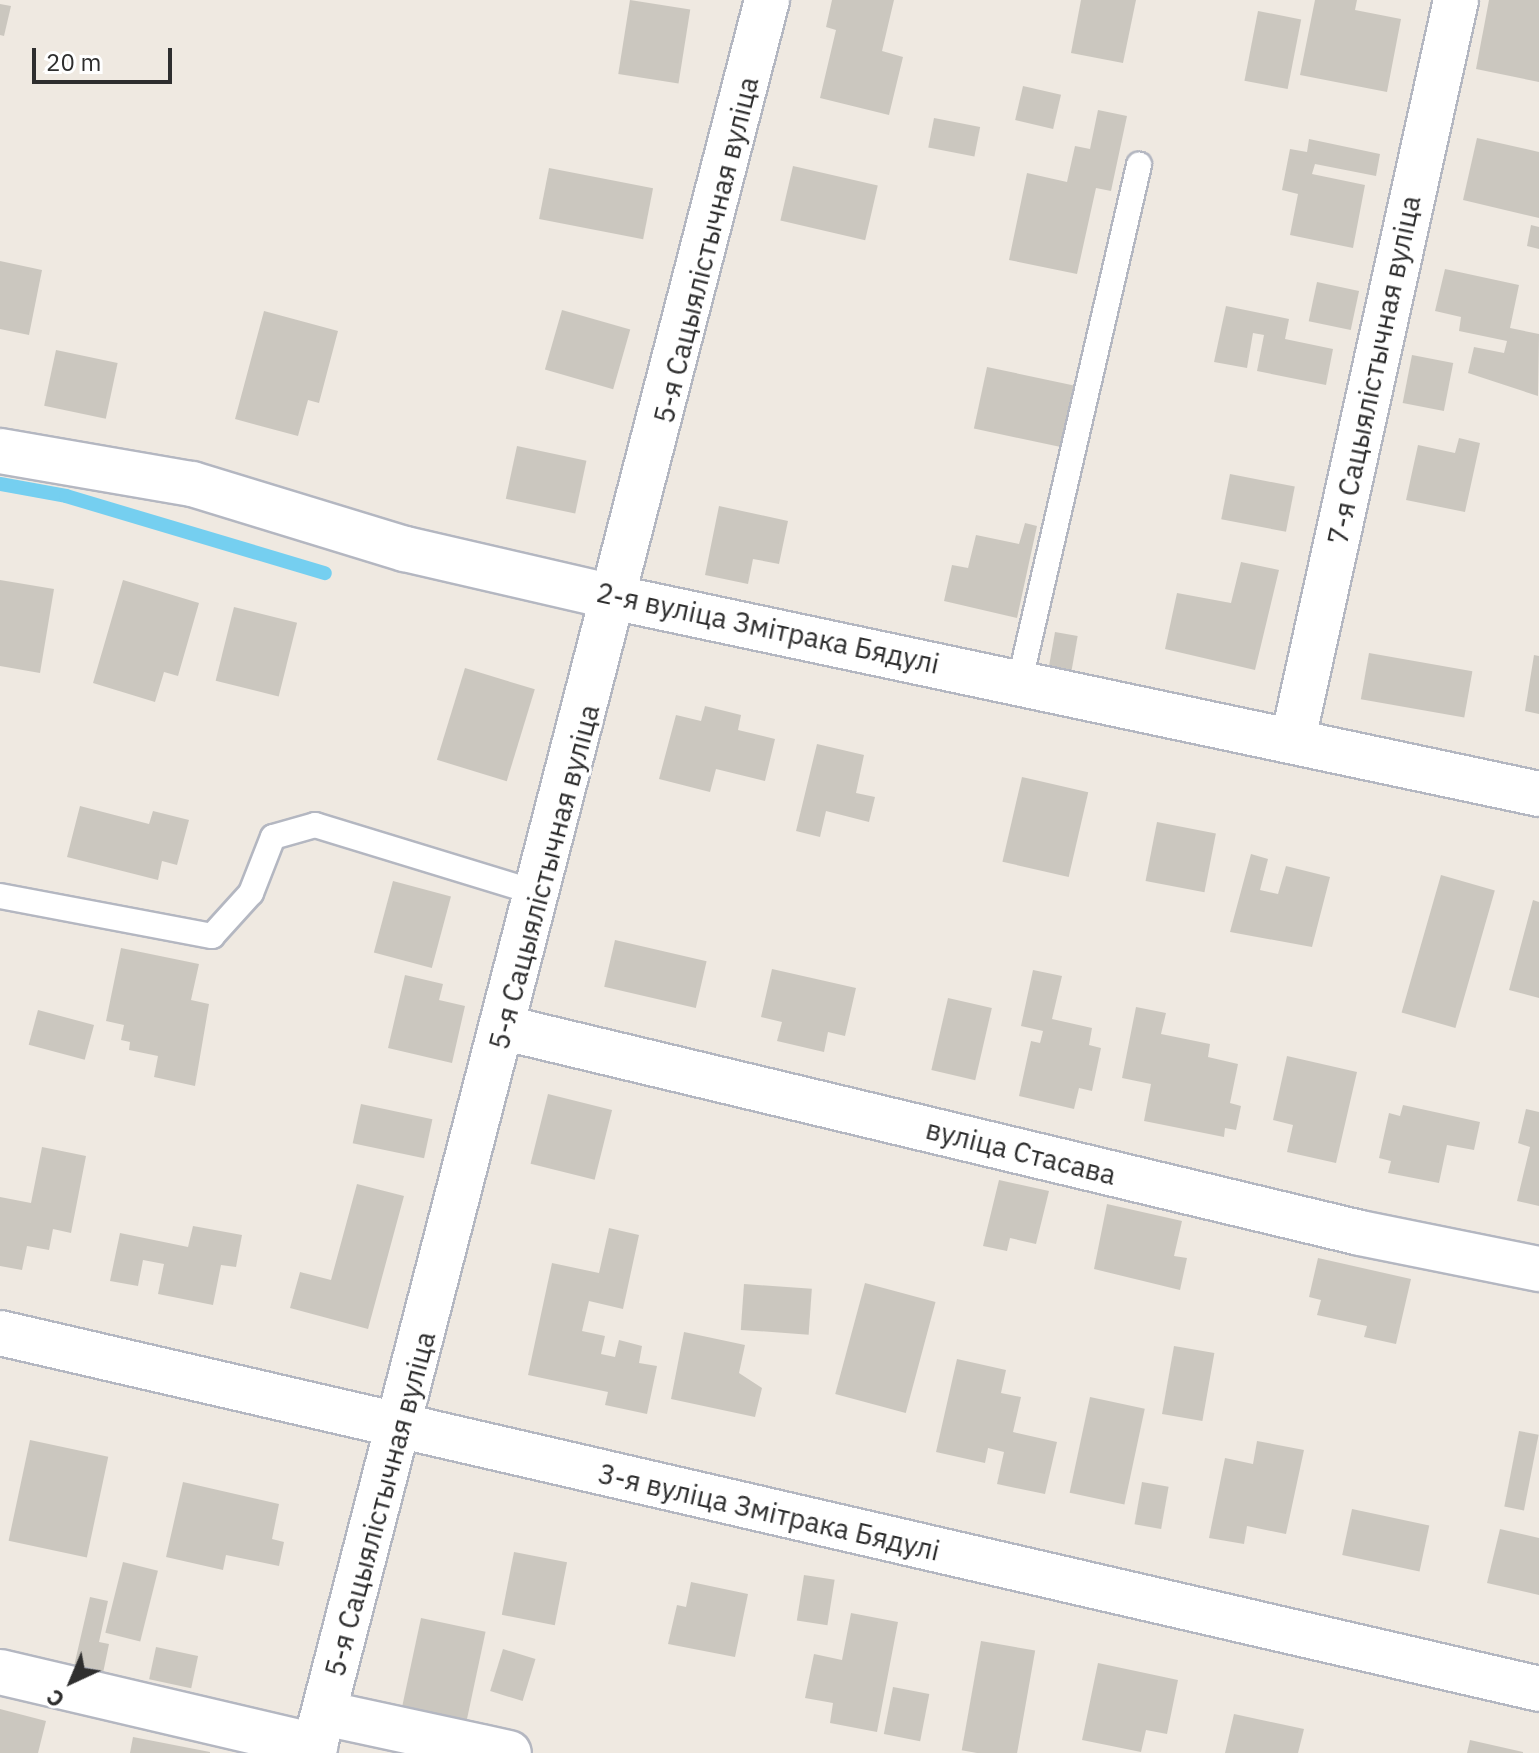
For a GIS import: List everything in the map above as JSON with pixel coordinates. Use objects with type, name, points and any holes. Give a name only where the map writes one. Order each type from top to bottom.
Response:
[{"type":"street","name":"5-я Сацыялістычная вуліца","points":[[318,1737],[617,598],[767,0]]},
{"type":"street","name":"7-я Сацыялістычная вуліца","points":[[1293,739],[1456,0]]},
{"type":"street","name":"2-я вуліца Змітрака Бядулі","points":[[0,451],[192,484],[405,549],[617,598],[1020,680],[1539,794]]},
{"type":"street","name":"вуліца Стасава","points":[[505,1028],[1360,1233],[1539,1269]]},
{"type":"street","name":"3-я вуліца Змітрака Бядулі","points":[[0,1333],[1539,1689]]},
{"type":"street","points":[[0,1672],[318,1737],[509,1753]]},
{"type":"lane","points":[[1020,680],[1139,165]]},
{"type":"lane","points":[[0,896],[212,936],[251,893],[273,837],[315,825],[540,894]]},
{"type":"building","points":[[630,0],[690,10],[679,84],[618,74]]},
{"type":"building","points":[[832,0],[894,0],[882,51],[903,57],[889,115],[820,98],[836,30],[826,27]]},
{"type":"building","points":[[1081,0],[1136,0],[1123,63],[1071,53]]},
{"type":"building","points":[[1315,0],[1357,0],[1355,10],[1401,19],[1387,92],[1300,75]]},
{"type":"building","points":[[1489,0],[1539,0],[1539,82],[1476,69]]},
{"type":"building","points":[[0,4],[11,6],[4,36],[0,35]]},
{"type":"building","points":[[1258,11],[1301,19],[1288,89],[1244,81]]},
{"type":"building","points":[[1023,86],[1061,95],[1053,129],[1015,120]]},
{"type":"building","points":[[1098,110],[1127,116],[1111,191],[1096,188],[1077,274],[1009,260],[1027,173],[1067,182],[1075,146],[1090,149]]},
{"type":"building","points":[[934,118],[980,127],[974,156],[928,147]]},
{"type":"building","points":[[1477,138],[1539,152],[1539,218],[1463,200]]},
{"type":"building","points":[[1309,139],[1380,154],[1376,176],[1315,164],[1312,174],[1365,185],[1353,248],[1290,235],[1298,194],[1282,190],[1290,149],[1307,152]]},
{"type":"building","points":[[793,166],[878,186],[865,240],[780,221]]},
{"type":"building","points":[[549,168],[653,188],[643,239],[539,219]]},
{"type":"building","points":[[1531,225],[1539,227],[1539,249],[1527,246]]},
{"type":"building","points":[[0,261],[42,270],[29,335],[0,329]]},
{"type":"building","points":[[1445,269],[1519,285],[1510,328],[1539,334],[1538,396],[1468,373],[1474,347],[1504,353],[1507,341],[1459,331],[1461,317],[1435,311]]},
{"type":"building","points":[[1317,282],[1359,291],[1351,330],[1309,321]]},
{"type":"building","points":[[1226,306],[1289,319],[1285,339],[1333,349],[1326,385],[1257,371],[1264,335],[1253,333],[1247,368],[1214,362]]},
{"type":"building","points":[[562,310],[630,330],[613,389],[545,370]]},
{"type":"building","points":[[264,311],[338,331],[319,403],[308,400],[298,436],[235,419]]},
{"type":"building","points":[[56,350],[118,363],[106,419],[44,406]]},
{"type":"building","points":[[1412,355],[1453,363],[1444,411],[1403,403]]},
{"type":"building","points":[[987,367],[1075,386],[1062,447],[974,429]]},
{"type":"building","points":[[1459,438],[1480,443],[1465,512],[1406,500],[1418,445],[1455,453]]},
{"type":"building","points":[[517,446],[586,461],[575,514],[506,499]]},
{"type":"building","points":[[1230,474],[1295,487],[1286,532],[1221,519]]},
{"type":"building","points":[[719,506],[788,521],[779,564],[753,559],[748,584],[705,575]]},
{"type":"building","points":[[1025,523],[1037,526],[1017,618],[944,601],[952,565],[968,568],[976,535],[1019,544]]},
{"type":"building","points":[[1241,562],[1279,570],[1255,670],[1165,649],[1177,593],[1231,603]]},
{"type":"building","points":[[0,580],[54,589],[40,673],[0,666]]},
{"type":"building","points":[[123,580],[199,603],[178,676],[164,672],[155,702],[93,683]]},
{"type":"building","points":[[234,607],[297,623],[279,696],[216,681]]},
{"type":"building","points":[[1055,632],[1078,636],[1072,670],[1049,666]]},
{"type":"building","points":[[1369,653],[1472,671],[1464,718],[1361,699]]},
{"type":"building","points":[[1534,655],[1539,656],[1539,714],[1525,711]]},
{"type":"building","points":[[465,668],[535,689],[507,781],[437,760]]},
{"type":"building","points":[[705,706],[741,715],[738,730],[775,739],[765,781],[716,769],[710,792],[659,779],[676,715],[701,721]]},
{"type":"building","points":[[817,744],[864,755],[856,793],[875,797],[869,822],[826,811],[820,837],[796,831]]},
{"type":"building","points":[[1022,777],[1088,792],[1069,877],[1002,862]]},
{"type":"building","points":[[80,806],[149,824],[153,811],[189,820],[177,865],[162,861],[158,880],[67,857]]},
{"type":"building","points":[[1157,822],[1216,833],[1204,892],[1146,881]]},
{"type":"building","points":[[1251,854],[1268,859],[1260,890],[1278,894],[1286,866],[1330,877],[1312,947],[1230,932]]},
{"type":"building","points":[[1441,875],[1495,890],[1455,1028],[1402,1012]]},
{"type":"building","points":[[393,881],[451,897],[432,968],[374,952]]},
{"type":"building","points":[[1533,900],[1539,902],[1539,998],[1509,990]]},
{"type":"building","points":[[615,940],[707,961],[696,1008],[604,987]]},
{"type":"building","points":[[121,948],[199,964],[191,1000],[209,1004],[195,1086],[154,1077],[158,1056],[129,1050],[130,1042],[121,1040],[124,1025],[106,1021]]},
{"type":"building","points":[[772,969],[856,988],[845,1036],[828,1032],[824,1052],[777,1041],[782,1022],[761,1017]]},
{"type":"building","points":[[1033,970],[1062,976],[1052,1019],[1092,1028],[1089,1045],[1101,1048],[1092,1091],[1079,1088],[1074,1109],[1019,1096],[1031,1041],[1040,1043],[1043,1031],[1021,1026]]},
{"type":"building","points":[[405,975],[443,984],[439,1000],[465,1006],[452,1063],[388,1048]]},
{"type":"building","points":[[948,998],[992,1008],[975,1080],[931,1070]]},
{"type":"building","points":[[1136,1007],[1166,1013],[1161,1034],[1210,1044],[1208,1057],[1238,1064],[1230,1103],[1241,1106],[1236,1130],[1225,1128],[1224,1137],[1144,1121],[1151,1084],[1122,1078]]},
{"type":"building","points":[[38,1010],[94,1025],[85,1060],[29,1045]]},
{"type":"building","points":[[1287,1056],[1357,1072],[1336,1163],[1287,1152],[1293,1125],[1273,1120]]},
{"type":"building","points":[[548,1094],[612,1110],[595,1180],[531,1164]]},
{"type":"building","points":[[361,1104],[432,1119],[424,1158],[353,1143]]},
{"type":"building","points":[[1403,1105],[1480,1122],[1474,1150],[1447,1145],[1439,1183],[1388,1173],[1391,1161],[1379,1158],[1389,1113],[1400,1116]]},
{"type":"building","points":[[1526,1109],[1539,1112],[1539,1206],[1517,1201],[1530,1147],[1518,1143]]},
{"type":"building","points":[[42,1147],[86,1156],[71,1233],[53,1229],[49,1250],[27,1246],[22,1270],[0,1266],[0,1197],[31,1203]]},
{"type":"building","points":[[999,1180],[1049,1191],[1036,1244],[1010,1238],[1007,1251],[983,1246]]},
{"type":"building","points":[[357,1184],[404,1196],[368,1329],[290,1308],[300,1272],[331,1280]]},
{"type":"building","points":[[1107,1204],[1182,1221],[1174,1256],[1187,1258],[1180,1290],[1094,1269]]},
{"type":"building","points":[[193,1226],[242,1235],[236,1267],[221,1265],[213,1305],[158,1294],[164,1264],[143,1260],[138,1286],[110,1281],[120,1233],[188,1247]]},
{"type":"building","points":[[609,1228],[639,1235],[623,1309],[589,1301],[582,1331],[605,1336],[601,1354],[615,1357],[619,1340],[642,1346],[639,1363],[657,1366],[647,1414],[605,1405],[608,1392],[528,1375],[552,1263],[599,1273]]},
{"type":"building","points":[[1318,1258],[1411,1279],[1396,1344],[1364,1337],[1367,1326],[1317,1315],[1321,1300],[1309,1297]]},
{"type":"building","points":[[865,1283],[936,1302],[906,1413],[835,1394]]},
{"type":"building","points":[[744,1284],[812,1289],[809,1335],[741,1330]]},
{"type":"building","points":[[684,1332],[745,1345],[739,1373],[762,1388],[755,1417],[671,1399]]},
{"type":"building","points":[[1174,1346],[1214,1353],[1202,1421],[1162,1414]]},
{"type":"building","points":[[957,1359],[1006,1370],[1001,1393],[1021,1397],[1013,1432],[1057,1442],[1045,1494],[997,1484],[1004,1452],[988,1448],[985,1463],[936,1452]]},
{"type":"building","points":[[1090,1397],[1145,1409],[1124,1505],[1070,1493]]},
{"type":"building","points":[[1519,1431],[1539,1435],[1524,1510],[1504,1507]]},
{"type":"building","points":[[30,1440],[108,1457],[87,1557],[9,1541]]},
{"type":"building","points":[[1257,1441],[1304,1450],[1286,1534],[1247,1526],[1244,1544],[1209,1538],[1225,1458],[1253,1464]]},
{"type":"building","points":[[183,1482],[279,1504],[272,1539],[284,1542],[279,1566],[226,1555],[223,1570],[166,1557]]},
{"type":"building","points":[[1142,1482],[1169,1487],[1161,1529],[1135,1524]]},
{"type":"building","points":[[1352,1509],[1429,1525],[1420,1571],[1342,1555]]},
{"type":"building","points":[[1500,1529],[1539,1538],[1539,1595],[1487,1583]]},
{"type":"building","points":[[514,1552],[567,1562],[555,1625],[502,1615]]},
{"type":"building","points":[[123,1562],[158,1571],[140,1642],[105,1633]]},
{"type":"building","points":[[804,1575],[835,1580],[827,1625],[797,1620]]},
{"type":"building","points":[[691,1582],[748,1594],[735,1657],[668,1644],[677,1605],[686,1607]]},
{"type":"building","points":[[90,1597],[108,1601],[99,1642],[109,1644],[103,1673],[74,1666]]},
{"type":"building","points":[[851,1613],[898,1622],[877,1732],[830,1723],[833,1703],[805,1698],[814,1654],[842,1660]]},
{"type":"building","points":[[421,1618],[486,1632],[467,1720],[402,1706]]},
{"type":"building","points":[[981,1641],[1035,1651],[1017,1753],[962,1750]]},
{"type":"building","points":[[156,1647],[198,1656],[191,1688],[149,1679]]},
{"type":"building","points":[[503,1649],[536,1659],[523,1701],[490,1691]]},
{"type":"building","points":[[1098,1663],[1178,1680],[1167,1734],[1146,1730],[1141,1752],[1082,1740]]},
{"type":"building","points":[[893,1687],[929,1694],[920,1741],[884,1734]]},
{"type":"building","points":[[0,1709],[46,1721],[38,1753],[0,1753]]},
{"type":"building","points":[[1234,1714],[1304,1729],[1298,1753],[1225,1753]]},
{"type":"building","points":[[133,1737],[210,1752],[210,1753],[130,1753]]},
{"type":"building","points":[[1470,1740],[1523,1752],[1523,1753],[1467,1753]]},
{"type":"waterway","points":[[0,484],[66,496],[325,573]]}]
